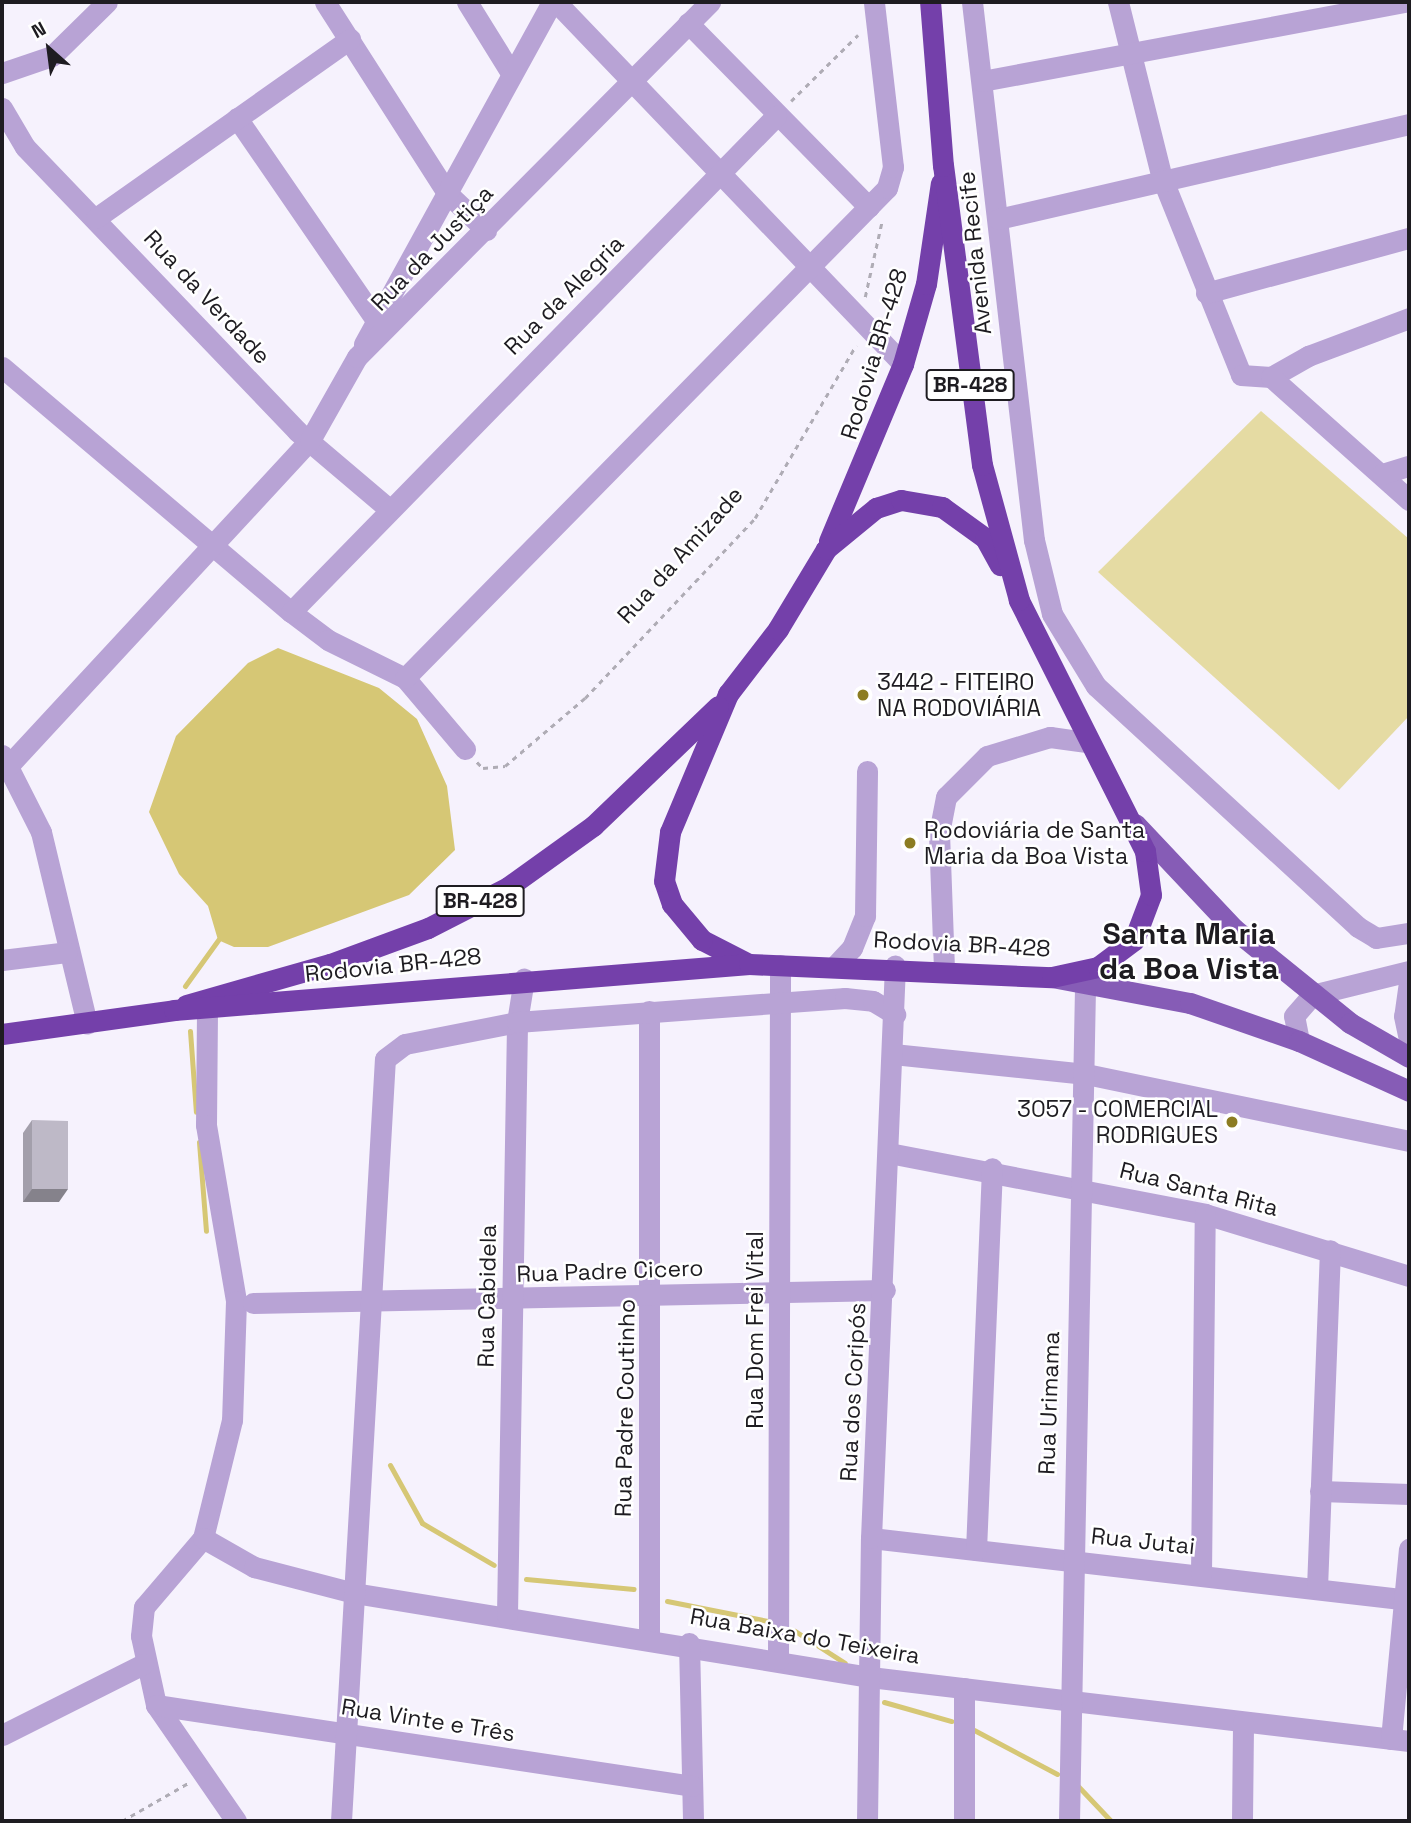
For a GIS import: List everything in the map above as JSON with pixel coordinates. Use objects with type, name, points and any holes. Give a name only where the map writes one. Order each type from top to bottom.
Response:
[{"type":"highway","name":"Rodovia BR-428","points":[[174,1010],[207,1011],[524,979],[749,964],[895,966],[1052,977],[1098,967],[1119,955],[1146,920],[1149,871],[1132,820],[1087,742],[1019,600],[982,465],[943,166],[930,2]]},
{"type":"highway","name":"Rodovia BR-428","points":[[826,549],[903,364],[926,284],[943,166]]},
{"type":"highway","points":[[826,549],[876,508],[922,502],[964,518],[985,538],[1019,600]]},
{"type":"highway","name":"BR-428","points":[[728,694],[778,629],[826,549]]},
{"type":"highway","name":"Rodovia BR-428","points":[[2,1034],[174,1010],[330,964],[428,928],[508,887],[593,827],[728,694]]},
{"type":"highway","points":[[728,694],[670,832],[664,881],[672,904],[702,940],[749,964]]},
{"type":"main road","points":[[1132,820],[1234,929],[1312,995],[1409,1057]]},
{"type":"main road","points":[[1052,977],[1085,987],[1190,1003],[1299,1041],[1409,1091]]},
{"type":"street","points":[[2,73],[52,56],[107,2]]},
{"type":"street","points":[[326,2],[447,193],[486,230]]},
{"type":"street","points":[[467,2],[511,73]]},
{"type":"street","points":[[357,357],[511,73],[554,2],[812,266],[903,364]]},
{"type":"street","name":"Rua da Justiça","points":[[6,760],[310,440],[357,357],[710,2]]},
{"type":"street","name":"Avenida Recife","points":[[972,2],[1034,540],[1052,614],[1096,686],[1358,927],[1376,937],[1409,933]]},
{"type":"street","points":[[1118,2],[1128,54],[1162,178],[1234,368],[1248,379],[1271,377],[1308,356],[1409,318]]},
{"type":"street","points":[[982,81],[1406,2]]},
{"type":"street","points":[[405,678],[812,266],[876,211],[893,167],[876,9]]},
{"type":"street","points":[[688,23],[776,116],[876,211]]},
{"type":"street","points":[[96,218],[350,39]]},
{"type":"street","name":"Rua da Verdade","points":[[2,108],[25,147],[310,440],[389,509]]},
{"type":"street","name":"Rua da Alegria","points":[[290,612],[776,116]]},
{"type":"street","points":[[237,118],[377,322]]},
{"type":"street","points":[[998,219],[1162,178],[1409,124]]},
{"type":"street","points":[[1206,293],[1409,239]]},
{"type":"street","points":[[2,367],[290,612],[328,640],[405,678],[465,749]]},
{"type":"street","points":[[1271,377],[1409,500]]},
{"type":"street","points":[[1382,474],[1409,466]]},
{"type":"street","points":[[944,969],[939,833],[946,797],[962,775],[998,752],[1050,737],[1087,742]]},
{"type":"street","points":[[6,760],[41,832],[67,952],[87,1024]]},
{"type":"street","points":[[835,966],[852,948],[865,916],[867,771]]},
{"type":"street","points":[[2,960],[67,952]]},
{"type":"street","name":"Rua Dom Frei Vital","points":[[778,1659],[782,1293],[780,965]]},
{"type":"street","name":"Rua dos Coripós","points":[[867,1821],[871,1538],[885,1290],[895,966]]},
{"type":"street","points":[[1299,1041],[1294,1016],[1312,995],[1409,971]]},
{"type":"street","name":"Rua Cabidela","points":[[507,1615],[517,1022],[524,979]]},
{"type":"street","points":[[1409,982],[1404,1016],[1409,1040]]},
{"type":"street","name":"Rua Urimama","points":[[1069,1821],[1068,1701],[1086,1074],[1085,987]]},
{"type":"street","points":[[341,1821],[343,1733],[354,1593],[382,1065],[405,1044],[517,1022],[780,1000],[861,999],[895,1014]]},
{"type":"street","points":[[207,1011],[206,1125],[238,1332],[232,1420],[203,1538],[144,1607],[143,1664],[156,1705],[236,1821]]},
{"type":"street","name":"Rua Padre Coutinho","points":[[649,1011],[652,1295],[649,1637]]},
{"type":"street","points":[[892,1054],[1086,1074],[1409,1141]]},
{"type":"street","name":"Rua Santa Rita","points":[[889,1153],[992,1168],[1205,1214],[1409,1276]]},
{"type":"street","points":[[976,1550],[992,1168]]},
{"type":"street","points":[[1201,1574],[1205,1214]]},
{"type":"street","points":[[1317,1588],[1330,1250]]},
{"type":"street","name":"Rua Padre Cicero","points":[[253,1303],[513,1301],[885,1290]]},
{"type":"street","points":[[1320,1491],[1409,1494]]},
{"type":"street","name":"Rua Baixa do Teixeira","points":[[203,1538],[254,1567],[354,1593],[689,1643],[870,1677],[1400,1740]]},
{"type":"street","name":"Rua Jutai","points":[[871,1538],[1408,1600]]},
{"type":"street","points":[[1400,1740],[1409,1549]]},
{"type":"street","points":[[689,1643],[693,1821]]},
{"type":"street","points":[[2,1735],[143,1664]]},
{"type":"street","points":[[964,1688],[964,1821]]},
{"type":"street","name":"Rua Vinte e Três","points":[[156,1705],[692,1786]]},
{"type":"street","points":[[1242,1821],[1243,1722]]},
{"type":"path","points":[[776,116],[876,9]]},
{"type":"path","name":"Rua da Amizade","points":[[465,749],[482,768],[505,766],[585,698],[755,518],[855,352],[876,211]]},
{"type":"path","points":[[122,1821],[203,1774]]},
{"type":"shaded area","points":[[1261,411],[1409,539],[1409,716],[1339,790],[1098,572]]},
{"type":"shaded area","points":[[278,648],[379,688],[417,719],[447,786],[455,850],[409,895],[268,947],[234,947],[218,940],[208,906],[179,874],[149,812],[176,736],[248,663]]},
{"type":"building","points":[[32,1120],[68,1121],[68,1189],[32,1189]]},
{"type":"waterway","points":[[185,986],[218,940]]},
{"type":"waterway","points":[[190,1031],[196,1112]]},
{"type":"waterway","points":[[199,1142],[206,1231]]},
{"type":"waterway","points":[[390,1465],[422,1523],[494,1565]]},
{"type":"waterway","points":[[526,1579],[634,1589]]},
{"type":"waterway","points":[[667,1601],[773,1622]]},
{"type":"waterway","points":[[795,1631],[845,1663]]},
{"type":"waterway","points":[[884,1702],[951,1721]]},
{"type":"waterway","points":[[974,1730],[1057,1774]]},
{"type":"waterway","points":[[1076,1784],[1111,1821]]},
{"type":"place","name":"3442 - FITEIRO NA RODOVIÁRIA","points":[[863,695]]},
{"type":"place","name":"Rodoviária de Santa Maria da Boa Vista","points":[[910,843]]},
{"type":"place","name":"3057 - COMERCIAL RODRIGUES","points":[[1232,1122]]},
{"type":"district","name":"Santa Maria da Boa Vista","points":[[1189,951]]}]
